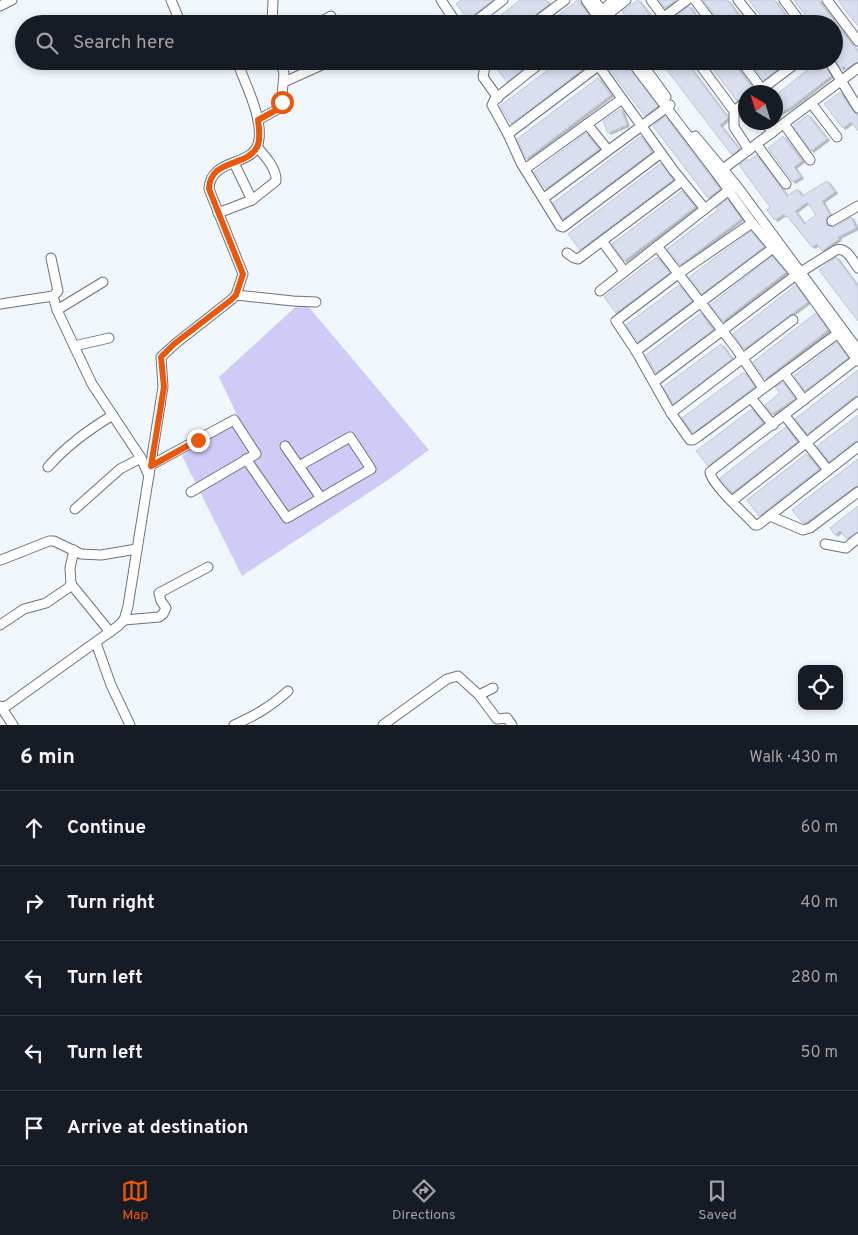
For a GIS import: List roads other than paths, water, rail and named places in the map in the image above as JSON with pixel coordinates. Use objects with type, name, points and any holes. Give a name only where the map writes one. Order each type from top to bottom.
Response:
[{"type":"street","points":[[0,6],[12,0]]},
{"type":"street","points":[[171,0],[177,15]]},
{"type":"street","points":[[273,15],[274,0]]},
{"type":"street","points":[[484,15],[504,0]]},
{"type":"street","points":[[542,15],[552,4],[565,0]]},
{"type":"street","points":[[586,0],[597,15]]},
{"type":"street","points":[[594,0],[599,15]]},
{"type":"street","points":[[603,15],[614,0]]},
{"type":"street","points":[[605,15],[626,0]]},
{"type":"street","points":[[651,0],[663,15]]},
{"type":"street","points":[[672,15],[687,0]]},
{"type":"street","points":[[695,0],[706,15]]},
{"type":"street","points":[[738,0],[749,15]]},
{"type":"street","points":[[784,0],[795,15]]},
{"type":"street","points":[[827,0],[838,15]]},
{"type":"street","points":[[446,2],[452,15]]},
{"type":"street","points":[[843,21],[858,41]]},
{"type":"street","points":[[720,171],[858,68]]},
{"type":"street","points":[[14,725],[0,706],[8,705],[96,643],[124,620],[128,606],[164,387],[161,357],[174,344],[236,295],[243,274],[209,189],[209,180],[213,172],[252,154],[260,139],[258,120],[240,70]]},
{"type":"street","points":[[258,120],[278,109],[281,105],[284,82],[283,70]]},
{"type":"street","points":[[284,82],[311,70]]},
{"type":"street","points":[[484,70],[483,77],[498,98]]},
{"type":"street","points":[[532,70],[493,101],[492,105],[525,169],[560,226],[563,227],[661,153]]},
{"type":"street","points":[[508,134],[588,70]]},
{"type":"street","points":[[600,70],[682,181],[705,209]]},
{"type":"street","points":[[639,70],[669,105],[799,273],[858,357]]},
{"type":"street","points":[[646,70],[669,105]]},
{"type":"street","points":[[704,70],[734,111],[734,127],[786,184]]},
{"type":"street","points":[[747,70],[756,85]]},
{"type":"street","points":[[766,85],[782,70]]},
{"type":"street","points":[[835,70],[858,108]]},
{"type":"street","points":[[525,169],[622,99]]},
{"type":"street","points":[[812,103],[837,137]]},
{"type":"street","points":[[544,198],[669,105]]},
{"type":"street","points":[[734,111],[738,108]]},
{"type":"street","points":[[586,124],[608,150]]},
{"type":"street","points":[[784,124],[810,160]]},
{"type":"street","points":[[218,213],[252,200],[276,181],[276,175],[265,156],[257,147]]},
{"type":"street","points":[[234,162],[252,200]]},
{"type":"street","points":[[567,253],[578,259],[682,181]]},
{"type":"street","points":[[600,291],[733,187]]},
{"type":"street","points":[[733,187],[752,223],[773,248],[799,273],[837,334],[858,357]]},
{"type":"street","points":[[832,221],[858,206]]},
{"type":"street","points":[[752,223],[678,274],[616,321],[636,351],[671,413],[690,440],[693,440],[837,334]]},
{"type":"street","points":[[602,241],[624,271]]},
{"type":"street","points":[[657,246],[722,330],[763,388]]},
{"type":"street","points":[[636,351],[773,248]]},
{"type":"street","points":[[654,382],[799,273],[840,249],[845,251],[858,268]]},
{"type":"street","points":[[0,304],[53,296],[58,290],[51,258]]},
{"type":"street","points":[[57,310],[103,282]]},
{"type":"street","points":[[236,295],[293,302],[316,302]]},
{"type":"street","points":[[53,296],[57,310],[92,384],[141,458],[149,476]]},
{"type":"street","points":[[671,413],[794,320]]},
{"type":"street","points":[[74,346],[109,338]]},
{"type":"street","points":[[858,357],[773,425],[710,472],[712,479],[755,525],[760,524],[858,447]]},
{"type":"street","points":[[784,373],[804,400]]},
{"type":"street","points":[[751,398],[773,425]]},
{"type":"street","points":[[732,501],[858,402]]},
{"type":"street","points":[[48,467],[61,452],[81,435],[112,415]]},
{"type":"street","points":[[784,416],[828,470]]},
{"type":"street","points":[[151,466],[234,420],[256,454],[191,492]]},
{"type":"street","points":[[246,460],[287,518],[371,469],[350,437],[299,466]]},
{"type":"street","points":[[285,446],[320,498]]},
{"type":"street","points":[[75,509],[120,469],[141,458]]},
{"type":"street","points":[[770,516],[802,530],[810,528],[858,492]]},
{"type":"street","points":[[825,544],[846,548],[858,538]]},
{"type":"street","points":[[2,560],[49,541],[54,541],[81,554],[101,555],[137,549]]},
{"type":"street","points":[[74,550],[70,568],[71,584],[110,632]]},
{"type":"street","points":[[124,620],[159,617],[166,608],[159,593],[208,568]]},
{"type":"street","points":[[0,625],[24,609],[46,603],[71,584]]},
{"type":"street","points":[[96,643],[111,685],[130,725]]},
{"type":"street","points":[[384,725],[453,676],[458,676],[470,689],[479,695],[497,719],[507,718],[512,725]]},
{"type":"street","points":[[479,695],[493,688]]},
{"type":"street","points":[[234,725],[259,714],[288,691]]}]
